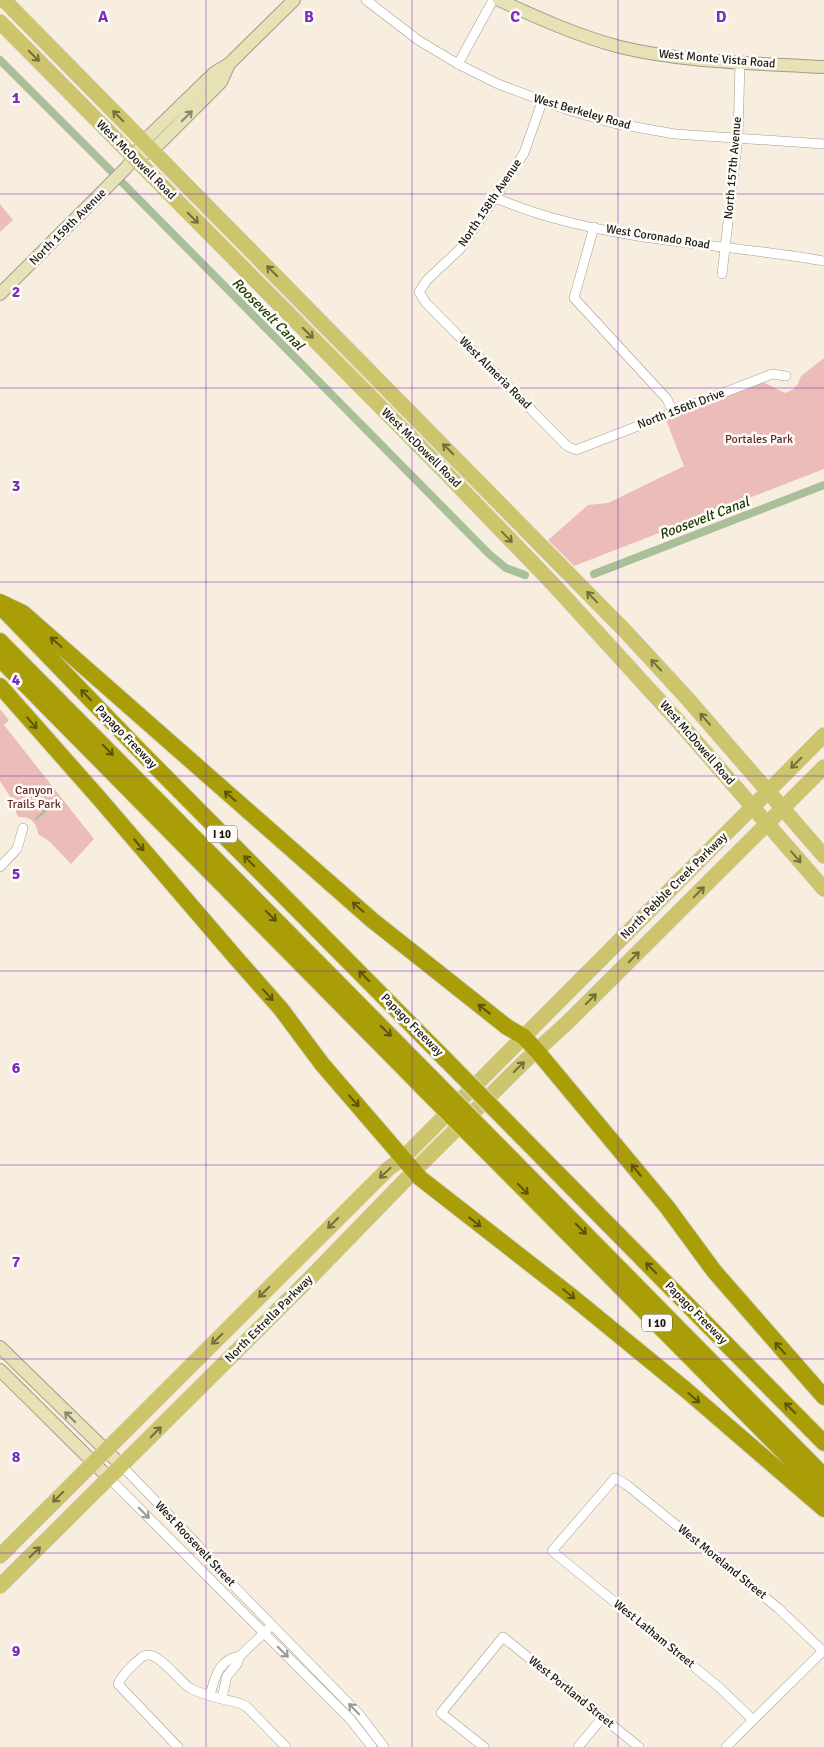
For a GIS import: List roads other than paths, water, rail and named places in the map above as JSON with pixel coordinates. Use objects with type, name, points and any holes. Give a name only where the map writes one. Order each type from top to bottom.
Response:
[{"type":"highway","points":[[0,604],[23,613],[372,920],[492,1016],[524,1037],[667,1207],[714,1271],[824,1397]]},
{"type":"highway","name":"Papago Freeway","points":[[0,604],[147,758],[824,1443]]},
{"type":"highway","points":[[0,641],[426,1082]]},
{"type":"highway","name":"I 10","points":[[0,660],[426,1082],[824,1493]]},
{"type":"highway","points":[[0,686],[281,1009],[322,1064],[414,1171],[437,1192],[570,1295],[824,1509]]},
{"type":"highway","points":[[493,1150],[824,1476]]},
{"type":"main road","name":"West McDowell Road","points":[[4,0],[519,521],[626,632],[686,697],[824,856]]},
{"type":"main road","name":"West McDowell Road","points":[[0,22],[446,473],[553,584],[678,720],[824,889]]},
{"type":"main road","points":[[446,473],[454,471],[462,474],[505,518],[519,521]]},
{"type":"main road","points":[[611,648],[626,632]]},
{"type":"main road","name":"North Pebble Creek Parkway","points":[[524,1037],[824,735]]},
{"type":"main road","name":"North Pebble Creek Parkway","points":[[537,1051],[824,768]]},
{"type":"main road","points":[[653,938],[652,927],[669,908],[669,902],[665,895]]},
{"type":"main road","name":"North Estrella Parkway","points":[[2,1553],[381,1176],[403,1158],[524,1037]]},
{"type":"main road","name":"North Estrella Parkway","points":[[0,1586],[258,1330],[414,1171],[537,1051]]},
{"type":"main road","points":[[238,1318],[258,1330]]},
{"type":"main road","points":[[0,1573],[9,1563],[8,1555],[2,1553]]},
{"type":"street","name":"North 159th Avenue","points":[[0,294],[134,158],[221,82],[229,64],[294,0]]},
{"type":"street","name":"West Berkeley Road","points":[[366,0],[418,40],[458,64],[498,84],[542,102],[642,129],[675,134],[824,144]]},
{"type":"street","points":[[458,64],[493,0]]},
{"type":"street","name":"West Monte Vista Road","points":[[499,0],[578,34],[618,46],[673,56],[824,67]]},
{"type":"street","name":"North 157th Avenue","points":[[722,274],[738,137],[740,62]]},
{"type":"street","name":"North 158th Avenue","points":[[419,292],[427,280],[460,249],[495,198],[524,153],[542,102]]},
{"type":"street","name":"West Coronado Road","points":[[495,198],[552,218],[594,227],[654,238],[824,261]]},
{"type":"street","points":[[594,227],[574,298],[667,399],[673,412]]},
{"type":"street","name":"West Almeria Road","points":[[419,292],[426,303],[567,446],[576,450]]},
{"type":"street","name":"North 156th Drive","points":[[576,450],[772,374],[786,376]]},
{"type":"street","points":[[0,867],[17,849],[24,828]]},
{"type":"street","name":"West Roosevelt Street","points":[[0,1347],[106,1450],[196,1543],[227,1579],[359,1714],[384,1747]]},
{"type":"street","name":"West Roosevelt Street","points":[[0,1370],[351,1720],[372,1747]]},
{"type":"street","name":"West Latham Street","points":[[615,1478],[552,1551],[720,1688],[753,1720]]},
{"type":"street","name":"West Moreland Street","points":[[615,1478],[627,1485],[778,1608],[824,1651]]},
{"type":"street","points":[[222,1698],[226,1678],[237,1664],[240,1656],[271,1625]]},
{"type":"street","name":"West Portland Street","points":[[484,1747],[442,1712],[503,1637],[639,1747]]},
{"type":"street","points":[[726,1747],[824,1651]]},
{"type":"street","points":[[178,1747],[118,1684],[121,1677],[142,1656],[151,1655],[161,1660],[182,1683],[191,1689],[239,1702],[246,1706],[286,1747]]},
{"type":"street","points":[[210,1695],[218,1670],[230,1657],[240,1656]]},
{"type":"street","points":[[216,1674],[226,1678]]},
{"type":"street","points":[[578,1747],[603,1717]]},
{"type":"waterway","name":"Roosevelt Canal","points":[[0,60],[489,554],[506,568],[525,575]]},
{"type":"waterway","name":"Roosevelt Canal","points":[[594,574],[824,485]]},
{"type":"waterway","points":[[36,819],[46,810]]},
{"type":"park label","name":"Portales Park","points":[[759,439]]},
{"type":"park label","name":"Canyon Trails Park","points":[[34,797]]}]
